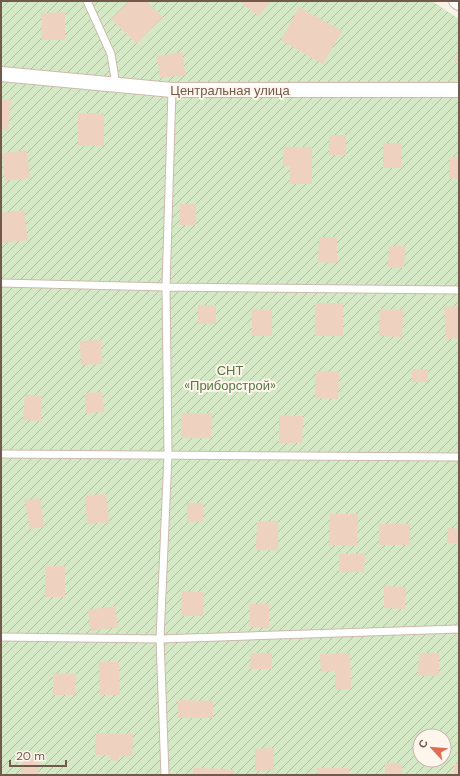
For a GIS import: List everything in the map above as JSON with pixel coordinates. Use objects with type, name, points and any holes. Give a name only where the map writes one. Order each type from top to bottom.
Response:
[{"type":"street","name":"Центральная улица","points":[[1,74],[172,90],[459,90]]},
{"type":"lane","points":[[87,1],[111,54],[116,85]]},
{"type":"lane","points":[[165,775],[160,639],[168,455],[166,287],[172,90]]},
{"type":"lane","points":[[1,283],[166,287],[459,290]]},
{"type":"lane","points":[[1,454],[459,457]]},
{"type":"lane","points":[[1,637],[160,639],[459,629]]},
{"type":"green space","name":"СНТ «Приборстрой»","points":[[1,1],[432,1],[459,19],[459,775],[1,775]]},
{"type":"building","points":[[129,1],[146,1],[163,17],[137,44],[111,19]]},
{"type":"building","points":[[239,1],[271,1],[258,16]]},
{"type":"building","points":[[299,7],[342,31],[323,64],[281,40]]},
{"type":"building","points":[[65,12],[65,40],[42,40],[41,13]]},
{"type":"building","points":[[182,52],[186,75],[160,78],[157,56]]},
{"type":"building","points":[[459,53],[459,64],[454,61]]},
{"type":"building","points":[[1,99],[11,100],[8,130],[1,129]]},
{"type":"building","points":[[78,113],[104,113],[104,146],[78,146]]},
{"type":"building","points":[[329,135],[346,135],[346,155],[329,155]]},
{"type":"building","points":[[383,143],[402,143],[401,168],[383,168]]},
{"type":"building","points":[[283,147],[312,147],[312,184],[290,184],[290,166],[283,166]]},
{"type":"building","points":[[27,150],[30,178],[5,181],[2,153]]},
{"type":"building","points":[[450,157],[459,157],[459,179],[449,178]]},
{"type":"building","points":[[180,204],[196,204],[196,225],[180,225]]},
{"type":"building","points":[[24,210],[28,240],[1,243],[1,213]]},
{"type":"building","points":[[319,237],[337,237],[337,263],[318,262]]},
{"type":"building","points":[[389,246],[405,246],[404,268],[388,268]]},
{"type":"building","points":[[315,303],[343,303],[343,336],[315,336]]},
{"type":"building","points":[[198,305],[216,305],[216,324],[198,324]]},
{"type":"building","points":[[459,306],[459,338],[446,339],[444,307]]},
{"type":"building","points":[[252,309],[272,310],[272,336],[252,336]]},
{"type":"building","points":[[380,309],[403,310],[402,337],[379,336]]},
{"type":"building","points":[[101,340],[102,364],[81,365],[80,341]]},
{"type":"building","points":[[412,369],[428,369],[428,382],[412,382]]},
{"type":"building","points":[[316,371],[339,372],[338,399],[315,398]]},
{"type":"building","points":[[102,392],[104,412],[86,413],[85,393]]},
{"type":"building","points":[[25,395],[42,396],[41,421],[23,420]]},
{"type":"building","points":[[181,413],[212,413],[211,438],[181,438]]},
{"type":"building","points":[[279,415],[303,416],[302,443],[279,443]]},
{"type":"building","points":[[106,494],[109,522],[87,524],[85,495]]},
{"type":"building","points":[[40,498],[44,527],[30,529],[25,500]]},
{"type":"building","points":[[187,503],[203,503],[203,522],[187,522]]},
{"type":"building","points":[[330,514],[358,514],[357,546],[329,545]]},
{"type":"building","points":[[257,521],[278,521],[278,550],[256,550]]},
{"type":"building","points":[[379,524],[410,524],[410,545],[379,545]]},
{"type":"building","points":[[448,528],[459,529],[459,544],[447,543]]},
{"type":"building","points":[[339,554],[365,554],[364,572],[339,572]]},
{"type":"building","points":[[45,566],[65,566],[65,597],[45,597]]},
{"type":"building","points":[[384,586],[406,587],[405,609],[384,608]]},
{"type":"building","points":[[182,591],[204,592],[203,616],[181,616]]},
{"type":"building","points":[[250,604],[269,604],[269,628],[250,627]]},
{"type":"building","points":[[115,606],[118,627],[91,631],[88,610]]},
{"type":"building","points":[[251,653],[272,653],[272,669],[250,669]]},
{"type":"building","points":[[350,653],[351,689],[335,690],[335,671],[321,672],[320,654]]},
{"type":"building","points":[[419,653],[439,653],[439,676],[418,676]]},
{"type":"building","points":[[99,662],[119,662],[120,695],[100,695]]},
{"type":"building","points":[[53,673],[76,674],[75,695],[53,695]]},
{"type":"building","points":[[178,700],[213,701],[213,718],[178,718]]},
{"type":"building","points":[[96,733],[133,734],[132,756],[119,756],[119,761],[110,760],[110,755],[95,755]]},
{"type":"building","points":[[274,748],[274,770],[255,771],[255,749]]},
{"type":"building","points":[[23,754],[39,755],[38,775],[21,775]]},
{"type":"building","points":[[385,763],[402,763],[402,775],[385,775]]},
{"type":"building","points":[[454,764],[459,764],[459,775],[454,775]]},
{"type":"building","points":[[193,768],[234,769],[234,775],[193,775]]},
{"type":"building","points":[[317,768],[349,768],[349,775],[317,775]]}]
